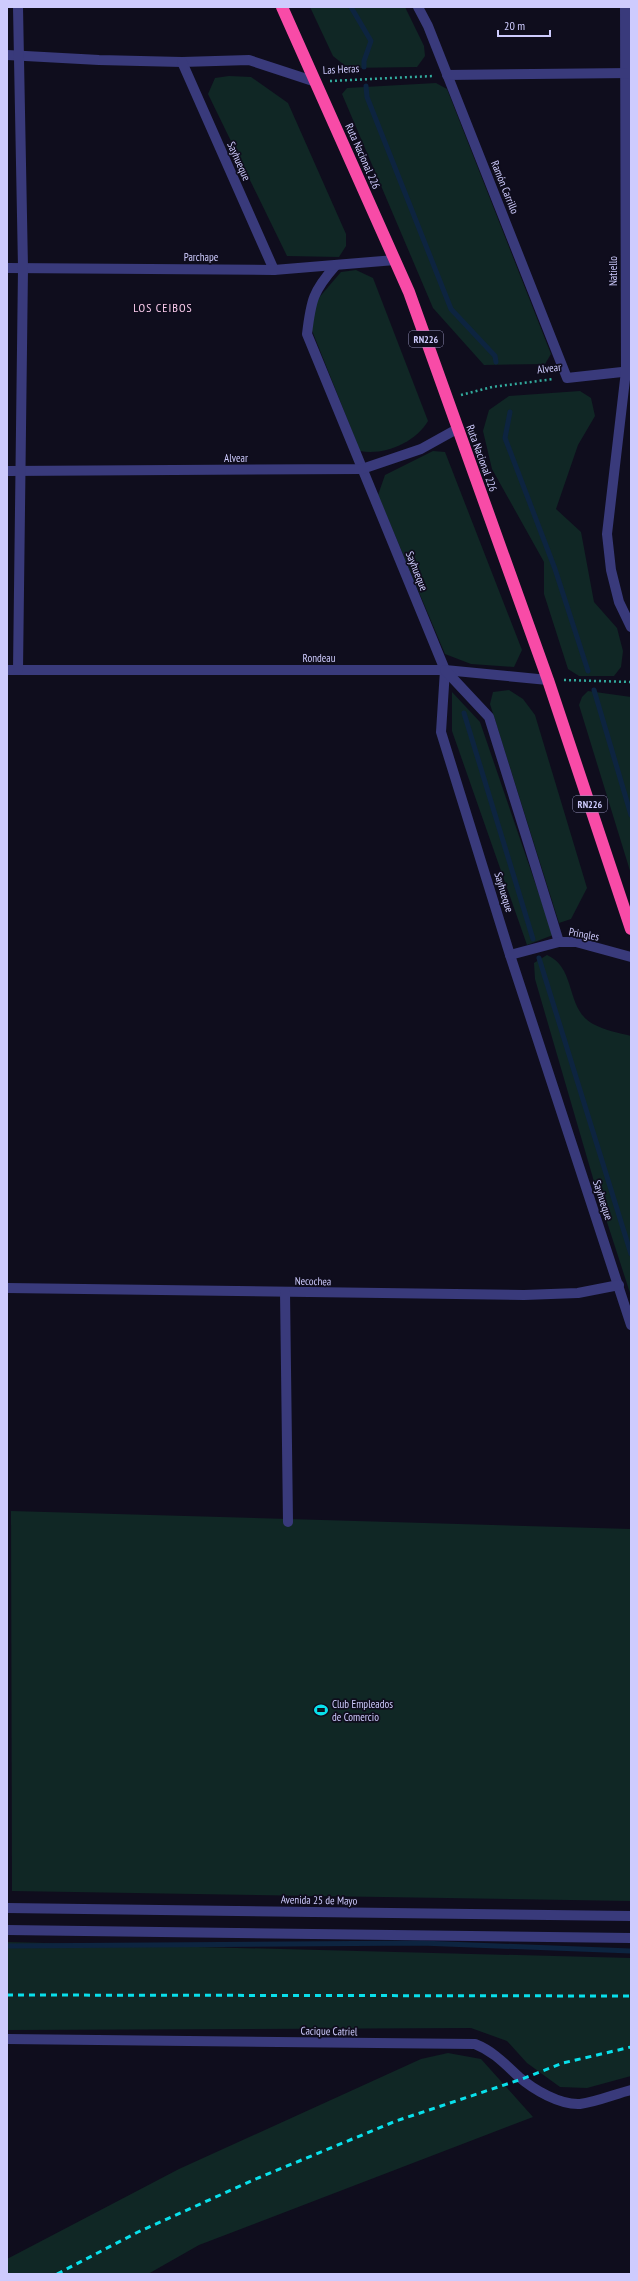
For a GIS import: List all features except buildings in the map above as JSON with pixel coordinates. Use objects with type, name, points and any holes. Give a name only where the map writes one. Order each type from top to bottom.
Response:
[{"type":"highway","name":"Ruta Nacional 226","points":[[282,7],[409,292],[548,680],[631,929]]},
{"type":"street","points":[[18,7],[23,268],[18,670]]},
{"type":"street","name":"Ramón Carrillo","points":[[418,7],[428,26],[567,378]]},
{"type":"street","name":"Natiello","points":[[625,7],[628,73],[628,371],[607,534],[611,570],[620,602],[631,627]]},
{"type":"street","name":"Las Heras","points":[[7,55],[99,60],[182,62],[250,60],[316,82]]},
{"type":"street","name":"Sayhueque","points":[[182,62],[274,270]]},
{"type":"street","points":[[447,75],[628,73]]},
{"type":"street","name":"Parchape","points":[[7,268],[274,270],[395,260]]},
{"type":"street","name":"Sayhueque","points":[[336,265],[318,285],[310,309],[307,334],[445,670],[441,732],[510,955],[631,1325]]},
{"type":"street","name":"Alvear","points":[[567,378],[628,371]]},
{"type":"street","name":"Alvear","points":[[7,471],[362,469],[421,449],[457,429]]},
{"type":"street","name":"Rondeau","points":[[7,670],[445,670],[548,680]]},
{"type":"street","points":[[445,670],[489,717],[560,942]]},
{"type":"street","name":"Pringles","points":[[510,955],[560,942],[576,942],[631,957]]},
{"type":"street","name":"Necochea","points":[[7,1288],[524,1295],[578,1293],[619,1285]]},
{"type":"street","points":[[286,1292],[288,1522]]},
{"type":"street","name":"Avenida 25 de Mayo","points":[[7,1908],[631,1916]]},
{"type":"street","points":[[7,1930],[631,1938]]},
{"type":"street","name":"Cacique Catriel","points":[[7,2039],[475,2044],[489,2049],[522,2079],[549,2096],[565,2102],[580,2104],[631,2090]]},
{"type":"path","name":"Las Heras","points":[[316,82],[447,75]]},
{"type":"path","name":"Alvear","points":[[447,401],[468,392],[492,387],[567,378]]},
{"type":"path","points":[[548,680],[631,682]]},
{"type":"green space","points":[[310,7],[405,7],[424,46],[425,56],[417,67],[348,68],[333,56]]},
{"type":"green space","points":[[229,76],[251,77],[288,103],[346,234],[346,246],[339,257],[287,256],[208,94],[215,78]]},
{"type":"green space","points":[[436,83],[447,89],[551,354],[545,364],[484,365],[433,308],[342,94],[347,88]]},
{"type":"green space","points":[[356,270],[373,278],[428,421],[423,429],[408,441],[389,449],[369,452],[360,451],[311,328],[317,300],[341,272]]},
{"type":"green space","points":[[580,391],[591,398],[595,416],[578,445],[556,509],[581,532],[594,602],[617,628],[623,651],[621,667],[614,676],[579,676],[568,669],[544,594],[544,562],[492,469],[483,431],[489,410],[509,396]]},
{"type":"green space","points":[[433,451],[445,452],[522,650],[514,667],[471,664],[445,654],[378,495],[385,475]]},
{"type":"green space","points":[[509,690],[523,699],[535,715],[587,888],[571,919],[559,923],[490,704],[493,692]]},
{"type":"green space","points":[[588,691],[631,697],[631,874],[579,705],[582,697]]},
{"type":"green space","points":[[452,692],[480,722],[553,935],[527,945],[452,731]]},
{"type":"green space","points":[[547,955],[556,961],[563,969],[578,1009],[584,1017],[593,1024],[602,1028],[631,1036],[631,1296],[595,1185],[535,979],[534,963]]},
{"type":"green space","name":"Club Empleados de Comercio","points":[[11,1511],[631,1529],[631,1901],[12,1891]]},
{"type":"green space","points":[[7,1942],[631,1958],[631,2076],[587,2088],[560,2087],[527,2063],[507,2041],[471,2028],[7,2030]]},
{"type":"green space","points":[[448,2053],[481,2059],[533,2117],[199,2245],[148,2274],[7,2274],[7,2259],[179,2169],[421,2059]]},
{"type":"waterway","points":[[351,7],[371,41],[364,61],[364,67]]},
{"type":"waterway","points":[[366,86],[367,97],[451,309],[495,356],[496,362]]},
{"type":"waterway","points":[[510,412],[505,438],[555,569],[588,671]]},
{"type":"waterway","points":[[594,690],[631,815]]},
{"type":"waterway","points":[[464,713],[533,939]]},
{"type":"waterway","points":[[539,958],[631,1254]]},
{"type":"waterway","points":[[7,1946],[421,1943],[631,1951]]},
{"type":"railway","points":[[7,1995],[631,1996]]},
{"type":"railway","points":[[57,2274],[138,2232],[258,2178],[396,2121],[522,2079],[563,2063],[631,2047]]},
{"type":"place","name":"Club Empleados de Comercio","points":[[321,1710]]},
{"type":"district","name":"LOS CEIBOS","points":[[163,308]]}]
